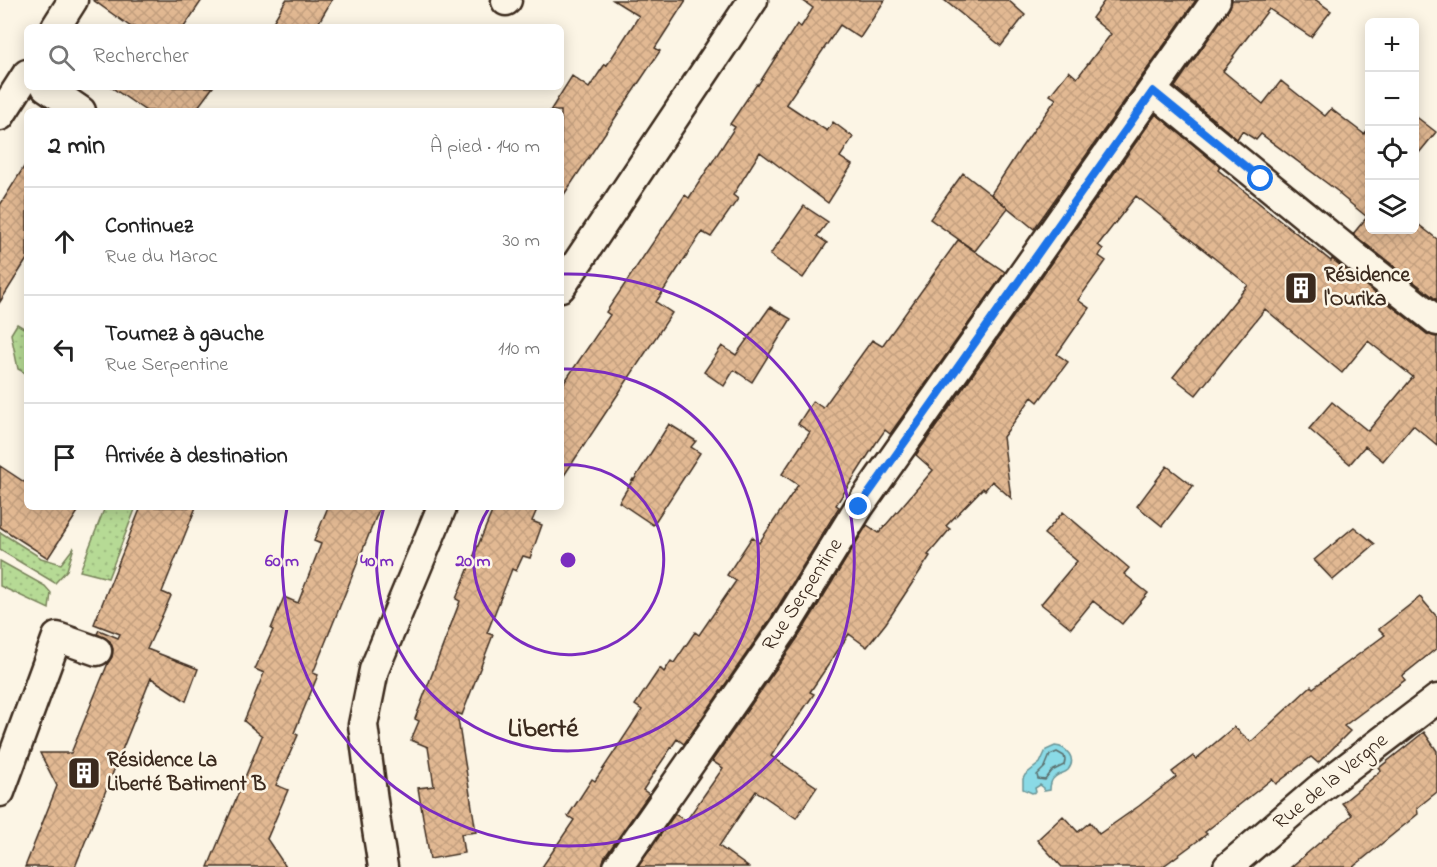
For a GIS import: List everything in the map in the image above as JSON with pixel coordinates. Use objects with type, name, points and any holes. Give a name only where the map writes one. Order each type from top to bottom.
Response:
[{"type":"street","points":[[58,24],[74,0]]},
{"type":"street","points":[[564,283],[753,0]]},
{"type":"street","name":"Rue Serpentine","points":[[618,867],[785,627],[859,507],[1216,0]]},
{"type":"street","points":[[0,116],[24,79]]},
{"type":"street","points":[[50,90],[77,108]]},
{"type":"street","points":[[1153,91],[1437,321]]},
{"type":"street","points":[[384,867],[375,823],[363,725],[374,670],[441,510]]},
{"type":"street","points":[[0,792],[57,637],[97,651]]},
{"type":"street","name":"Rue de la Vergne","points":[[1228,867],[1319,789],[1437,699]]},
{"type":"green space","points":[[17,324],[24,328],[24,372],[18,369],[11,334]]},
{"type":"green space","points":[[104,510],[135,510],[108,578],[80,571]]},
{"type":"green space","points":[[0,532],[41,558],[61,564],[74,547],[67,570],[55,583],[0,550]]},
{"type":"green space","points":[[0,561],[45,586],[51,593],[49,609],[0,586]]},
{"type":"water","points":[[1055,746],[1067,751],[1071,758],[1071,766],[1054,778],[1050,790],[1044,791],[1040,785],[1035,788],[1036,792],[1032,793],[1023,789],[1025,775],[1040,763],[1046,750]]},
{"type":"building","points":[[93,0],[202,0],[186,24],[127,24]]},
{"type":"building","points":[[286,0],[332,0],[318,24],[272,24]]},
{"type":"building","points":[[613,0],[686,0],[655,48],[660,51],[564,195],[564,108],[552,108],[572,76],[589,88],[639,16]]},
{"type":"building","points":[[802,0],[885,0],[860,38],[840,25],[786,104],[827,131],[833,122],[853,137],[840,157],[852,165],[828,203],[760,152],[733,195],[738,199],[711,237],[702,232],[656,302],[672,313],[564,475],[564,383],[610,315],[606,312],[685,195],[689,198],[735,127],[730,124],[797,24],[801,27],[813,8]]},
{"type":"building","points":[[944,0],[1008,0],[1025,15],[1001,46]]},
{"type":"building","points":[[1105,0],[1196,0],[1034,229],[991,194],[1056,99],[1050,95],[1069,71],[1077,78],[1111,34],[1092,18]]},
{"type":"building","points":[[1232,0],[1316,0],[1331,11],[1311,37],[1269,9],[1223,71],[1263,104],[1281,81],[1325,116],[1331,109],[1365,133],[1365,215],[1340,193],[1261,134],[1256,140],[1242,131],[1237,139],[1175,87],[1229,9]]},
{"type":"building","points":[[115,90],[211,90],[197,108],[142,108]]},
{"type":"building","points":[[1156,114],[1220,167],[1218,170],[1331,261],[1332,259],[1427,334],[1437,337],[1437,445],[1413,425],[1383,461],[1365,446],[1350,464],[1309,429],[1332,402],[1368,431],[1413,377],[1368,341],[1342,373],[1265,309],[1196,395],[1173,377],[1248,285],[1136,196],[1098,245],[1103,249],[1099,256],[1106,261],[1078,300],[1089,308],[1057,354],[1068,362],[1038,402],[1032,397],[1003,437],[1011,498],[992,481],[946,526],[950,529],[928,555],[930,556],[886,623],[867,647],[849,634],[810,692],[814,694],[771,756],[817,787],[796,818],[756,791],[719,846],[748,867],[638,867],[675,814],[686,821],[723,768],[712,761],[799,636],[867,525],[879,533],[933,470],[916,455]]},
{"type":"building","points":[[1419,119],[1436,132],[1419,153]]},
{"type":"building","points":[[24,167],[24,264],[0,302],[0,205]]},
{"type":"building","points":[[963,173],[1008,208],[975,251],[930,219]]},
{"type":"building","points":[[804,206],[828,222],[817,236],[827,243],[803,278],[770,255]]},
{"type":"building","points":[[1365,219],[1365,234],[1419,234],[1419,225],[1437,239],[1437,300],[1353,234]]},
{"type":"building","points":[[958,240],[1005,272],[890,434],[885,430],[876,443],[836,505],[839,507],[771,618],[684,744],[677,739],[643,790],[649,794],[604,858],[602,867],[542,867],[574,820],[568,816],[592,779],[595,781],[642,710],[635,705],[660,668],[664,672],[671,661],[674,663],[695,632],[699,635],[736,581],[727,575],[752,537],[759,543],[798,485],[782,474],[810,432],[798,424],[813,401],[823,408],[872,340],[882,346]]},
{"type":"building","points":[[770,307],[791,319],[752,382],[734,370],[724,386],[704,372],[722,346],[736,355]]},
{"type":"building","points":[[669,424],[696,441],[691,447],[700,453],[653,525],[619,502]]},
{"type":"building","points":[[0,466],[24,482],[24,510],[79,510],[48,558],[0,527]]},
{"type":"building","points":[[1167,466],[1193,486],[1162,526],[1137,506]]},
{"type":"building","points":[[140,510],[195,510],[162,592],[171,596],[147,649],[198,669],[186,701],[151,678],[75,867],[25,867],[57,786],[40,753],[71,753],[112,657],[113,649],[110,641],[97,634],[99,630],[118,638],[120,634],[94,624]]},
{"type":"building","points":[[327,510],[379,510],[313,673],[318,675],[294,733],[298,735],[276,785],[288,790],[267,839],[286,867],[208,867],[262,736],[244,721],[264,673],[255,669],[273,630],[271,629],[284,597],[298,603],[321,544],[314,541]]},
{"type":"building","points":[[493,510],[537,510],[532,521],[542,525],[530,558],[523,556],[516,571],[512,569],[487,633],[493,635],[462,715],[457,713],[476,832],[461,834],[464,853],[430,859],[418,788],[434,786],[428,747],[411,740],[419,721],[415,719],[460,601],[456,599]]},
{"type":"building","points":[[1063,512],[1129,568],[1124,574],[1148,593],[1122,624],[1093,601],[1071,628],[1041,604],[1077,561],[1044,534]]},
{"type":"building","points":[[1354,527],[1375,544],[1333,580],[1314,560]]},
{"type":"building","points":[[1420,597],[1437,617],[1437,648],[1402,676],[1405,680],[1344,726],[1350,731],[1318,763],[1311,757],[1276,784],[1272,779],[1205,832],[1207,834],[1162,867],[1062,867],[1037,840],[1063,816],[1078,832],[1090,822],[1099,834],[1176,777],[1172,772],[1193,756],[1196,759],[1234,727],[1251,742],[1311,686],[1313,688],[1385,635],[1379,629]]},
{"type":"building","points":[[1424,732],[1437,751],[1437,792],[1417,808],[1418,814],[1353,867],[1291,867],[1352,815],[1342,803],[1381,771],[1379,768]]},
{"type":"place","name":"Résidence l'Ourika","points":[[1301,288]]},
{"type":"place","name":"Résidence La Liberté Batiment B","points":[[84,773]]},
{"type":"district","name":"Liberté","points":[[543,729]]},
{"type":"route","points":[[859,507],[1153,91],[1261,179]]}]
